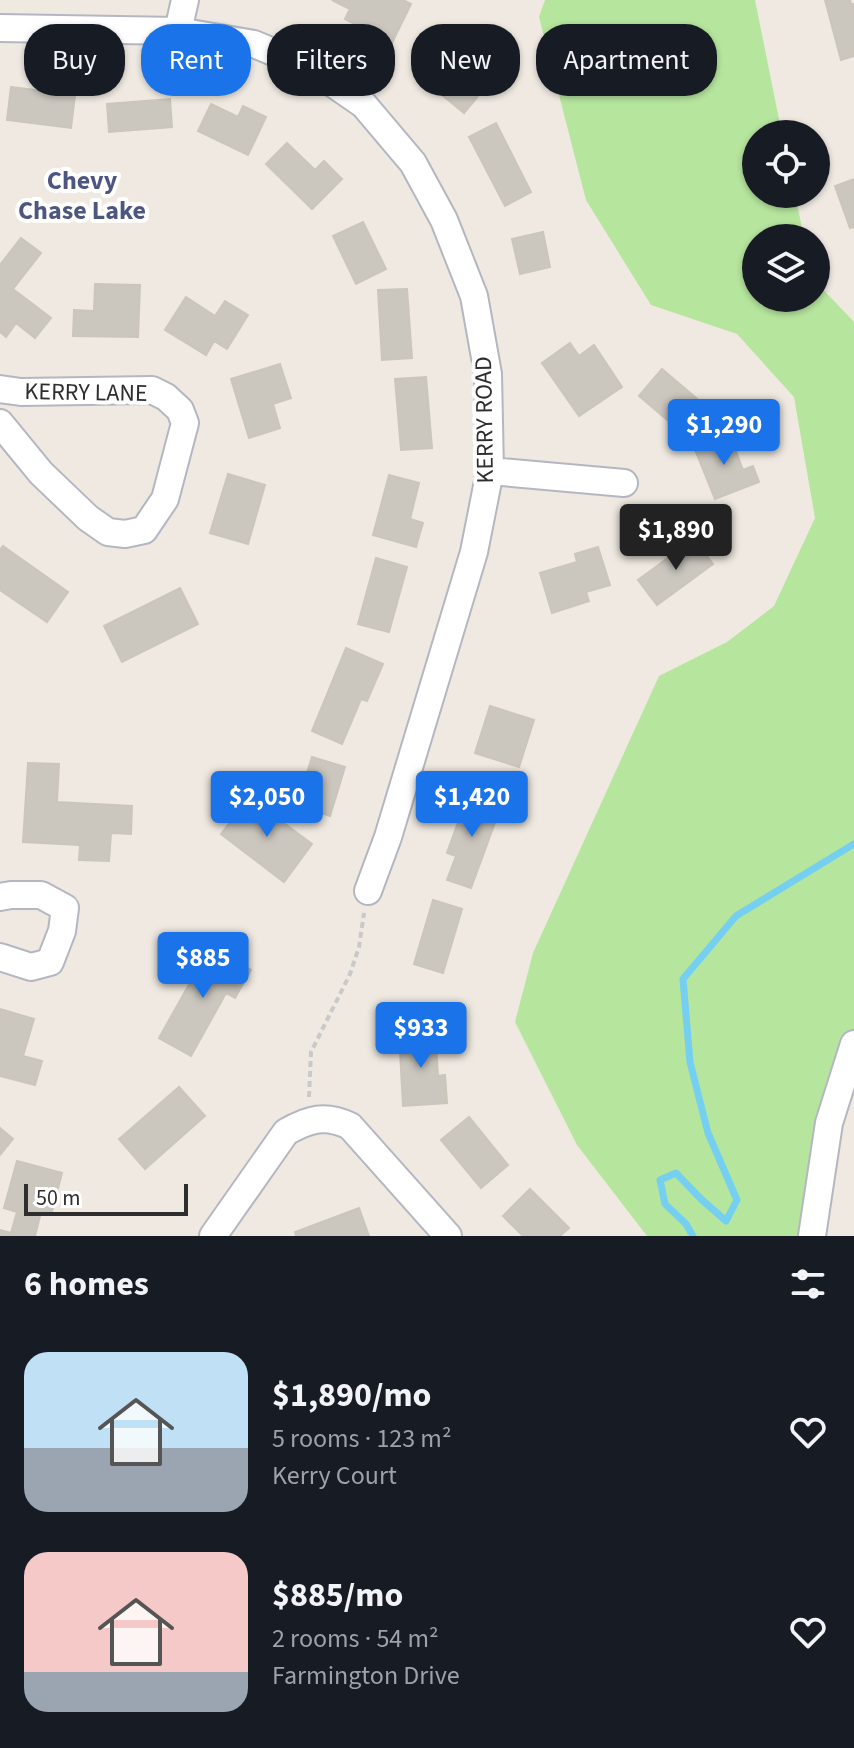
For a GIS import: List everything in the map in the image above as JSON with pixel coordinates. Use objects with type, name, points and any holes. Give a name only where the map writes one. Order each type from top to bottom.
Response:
[{"type":"street","points":[[180,24],[185,0]]},
{"type":"street","name":"KERRY ROAD","points":[[0,28],[141,30]]},
{"type":"street","name":"KERRY ROAD","points":[[251,43],[309,67],[364,105],[413,163],[444,220],[474,296],[488,374],[490,471],[474,552],[388,837],[368,891]]},
{"type":"street","name":"KERRY LANE","points":[[0,389],[21,392],[152,390],[166,397],[180,410],[185,423],[165,499],[144,530],[125,534],[108,532],[88,518],[41,473],[0,423]]},
{"type":"street","points":[[490,471],[624,483]]},
{"type":"street","points":[[0,897],[41,895],[65,908],[62,931],[50,962],[31,967],[0,957]]},
{"type":"street","points":[[815,1235],[829,1123],[854,1044]]},
{"type":"street","points":[[213,1236],[286,1132],[308,1121],[334,1119],[350,1126],[448,1236]]},
{"type":"path","points":[[308,1121],[311,1052],[350,974],[359,947],[368,891]]},
{"type":"green space","points":[[545,0],[755,0],[779,120],[742,120],[742,208],[798,208],[801,224],[742,224],[742,312],[830,312],[830,297],[854,322],[854,1044],[812,1236],[647,1236],[577,1145],[515,1022],[533,953],[659,676],[727,642],[774,606],[815,518],[794,397],[737,334],[651,305],[586,200],[559,96],[717,96],[717,24],[541,24],[539,17]]},
{"type":"building","points":[[332,0],[403,0],[411,4],[395,37],[395,24],[355,24],[345,19],[350,9]]},
{"type":"building","points":[[825,0],[850,0],[854,4],[854,56],[841,60]]},
{"type":"building","points":[[11,87],[24,89],[24,96],[75,96],[71,128],[7,120]]},
{"type":"building","points":[[443,96],[478,96],[464,113]]},
{"type":"building","points":[[170,99],[172,127],[109,132],[107,104]]},
{"type":"building","points":[[211,104],[238,117],[243,106],[266,117],[248,155],[198,131]]},
{"type":"building","points":[[496,123],[531,192],[505,206],[469,137]]},
{"type":"building","points":[[287,143],[315,170],[324,161],[342,179],[312,209],[266,164]]},
{"type":"building","points":[[854,179],[854,227],[850,228],[835,186]]},
{"type":"building","points":[[363,222],[386,269],[356,284],[333,236]]},
{"type":"building","points":[[543,232],[550,267],[520,274],[512,239]]},
{"type":"building","points":[[21,238],[41,253],[13,289],[51,318],[35,338],[16,323],[6,337],[0,332],[0,265]]},
{"type":"building","points":[[95,284],[140,285],[138,337],[73,336],[74,310],[94,311]]},
{"type":"building","points":[[407,289],[412,358],[382,360],[378,290]]},
{"type":"building","points":[[186,297],[215,316],[225,301],[248,315],[227,349],[214,341],[206,355],[165,330]]},
{"type":"building","points":[[570,343],[579,356],[594,345],[622,387],[579,416],[542,363]]},
{"type":"building","points":[[280,364],[291,398],[273,404],[280,428],[249,438],[231,379]]},
{"type":"building","points":[[662,369],[701,402],[678,429],[639,396]]},
{"type":"building","points":[[426,377],[432,448],[401,450],[395,379]]},
{"type":"building","points":[[729,433],[743,470],[753,466],[759,482],[715,499],[694,447]]},
{"type":"building","points":[[228,474],[265,485],[248,544],[210,533]]},
{"type":"building","points":[[389,475],[419,483],[410,519],[423,523],[416,547],[373,535]]},
{"type":"building","points":[[694,539],[713,564],[657,605],[638,580]]},
{"type":"building","points":[[3,546],[68,592],[47,622],[0,590],[0,550]]},
{"type":"building","points":[[598,547],[610,585],[586,592],[589,601],[552,613],[540,573],[577,562],[575,554]]},
{"type":"building","points":[[376,558],[407,567],[389,632],[358,624]]},
{"type":"building","points":[[180,588],[198,624],[122,662],[104,626]]},
{"type":"building","points":[[346,648],[383,664],[367,701],[361,699],[342,744],[312,731]]},
{"type":"building","points":[[490,706],[534,720],[519,767],[475,753]]},
{"type":"building","points":[[312,757],[345,767],[330,816],[297,805]]},
{"type":"building","points":[[28,763],[59,764],[57,802],[132,806],[131,834],[111,833],[109,861],[79,860],[80,845],[23,842]]},
{"type":"building","points":[[468,795],[501,806],[471,888],[447,880],[456,856],[447,853]]},
{"type":"building","points":[[249,797],[312,844],[284,882],[221,834]]},
{"type":"building","points":[[433,900],[462,909],[443,973],[414,964]]},
{"type":"building","points":[[210,947],[251,970],[235,998],[226,993],[191,1056],[159,1038]]},
{"type":"building","points":[[0,1009],[34,1019],[23,1056],[42,1061],[35,1085],[0,1076]]},
{"type":"building","points":[[435,1031],[438,1076],[445,1075],[447,1103],[403,1106],[399,1033]]},
{"type":"building","points":[[179,1087],[205,1116],[145,1169],[119,1139]]},
{"type":"building","points":[[469,1117],[508,1165],[481,1188],[441,1140]]},
{"type":"building","points":[[0,1128],[13,1139],[0,1155]]},
{"type":"building","points":[[17,1161],[62,1173],[51,1215],[41,1212],[35,1236],[0,1236],[0,1230],[11,1233],[17,1212],[4,1208]]},
{"type":"building","points":[[530,1189],[569,1228],[560,1236],[523,1236],[503,1216]]},
{"type":"building","points":[[359,1208],[369,1236],[296,1236],[295,1232]]},
{"type":"waterway","points":[[693,1236],[686,1224],[665,1204],[660,1180],[676,1173],[726,1221],[737,1200],[708,1133],[690,1062],[683,979],[736,916],[854,844]]},
{"type":"district","name":"Chevy Chase Lake","points":[[82,195]]}]
